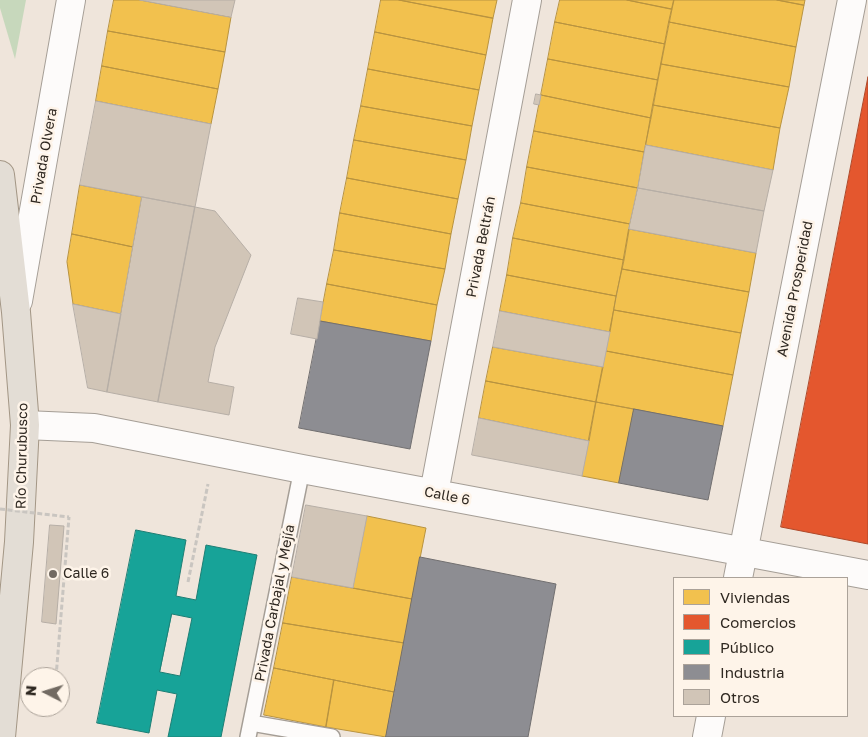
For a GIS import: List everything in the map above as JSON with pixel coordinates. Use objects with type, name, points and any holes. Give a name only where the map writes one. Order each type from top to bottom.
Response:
[{"type":"main road","name":"Río Churubusco","points":[[0,175],[16,312],[25,425],[19,542],[1,735]]},
{"type":"main road","points":[[0,271],[16,312]]},
{"type":"street","name":"Privada Olvera","points":[[16,312],[71,0]]},
{"type":"street","name":"Privada Beltrán","points":[[434,493],[527,0]]},
{"type":"street","name":"Avenida Prosperidad","points":[[738,577],[852,0]]},
{"type":"street","name":"Calle 6","points":[[25,425],[94,428],[302,469],[868,574]]},
{"type":"street","points":[[707,737],[711,717]]},
{"type":"lane","name":"Privada Carbajal y Mejía","points":[[250,730],[302,469]]},
{"type":"lane","points":[[250,730],[332,737]]},
{"type":"path","points":[[188,582],[215,451]]},
{"type":"path","points":[[0,509],[69,517],[57,667]]},
{"type":"green space","points":[[0,0],[26,0],[15,59],[0,8]]},
{"type":"building: Viviendas","points":[[114,0],[140,0],[231,17],[225,52],[108,31]]},
{"type":"building: Viviendas","points":[[381,0],[399,0],[493,18],[486,55],[375,32]]},
{"type":"building: Viviendas","points":[[399,0],[497,0],[493,18]]},
{"type":"building: Viviendas","points":[[560,0],[627,0],[672,9],[665,44],[555,22]]},
{"type":"building: Viviendas","points":[[627,0],[674,0],[672,9]]},
{"type":"building: Viviendas","points":[[674,0],[777,0],[804,5],[796,47],[669,22]]},
{"type":"building: Viviendas","points":[[777,0],[805,0],[804,5]]},
{"type":"building: Viviendas","points":[[555,22],[665,44],[658,80],[548,59]]},
{"type":"building: Viviendas","points":[[669,22],[796,47],[789,87],[661,64]]},
{"type":"building: Viviendas","points":[[108,31],[225,52],[218,89],[102,66]]},
{"type":"building: Viviendas","points":[[375,32],[486,55],[479,90],[368,69]]},
{"type":"building: Viviendas","points":[[548,59],[658,80],[651,118],[541,95]]},
{"type":"building: Viviendas","points":[[661,64],[789,87],[780,128],[653,105]]},
{"type":"building: Viviendas","points":[[102,66],[218,89],[211,124],[96,101]]},
{"type":"building: Viviendas","points":[[368,69],[479,90],[472,126],[361,106]]},
{"type":"building: Viviendas","points":[[541,95],[651,118],[644,152],[534,131]]},
{"type":"building: Viviendas","points":[[653,105],[780,128],[773,170],[646,145]]},
{"type":"building: Viviendas","points":[[361,106],[472,126],[466,160],[354,140]]},
{"type":"building: Viviendas","points":[[534,131],[644,152],[638,188],[527,167]]},
{"type":"building: Viviendas","points":[[354,140],[466,160],[458,199],[347,178]]},
{"type":"building: Viviendas","points":[[527,167],[638,188],[630,224],[521,203]]},
{"type":"building: Viviendas","points":[[347,178],[458,199],[451,234],[340,213]]},
{"type":"building: Viviendas","points":[[80,185],[142,197],[133,247],[72,234]]},
{"type":"building: Viviendas","points":[[521,203],[630,224],[624,260],[513,238]]},
{"type":"building: Viviendas","points":[[340,213],[451,234],[445,269],[334,250]]},
{"type":"building: Viviendas","points":[[629,229],[756,253],[749,292],[622,269]]},
{"type":"building: Viviendas","points":[[72,234],[133,247],[121,314],[73,304],[67,262]]},
{"type":"building: Viviendas","points":[[513,238],[624,260],[616,296],[507,275]]},
{"type":"building: Viviendas","points":[[334,250],[445,269],[437,305],[327,284]]},
{"type":"building: Viviendas","points":[[622,269],[749,292],[741,333],[614,310]]},
{"type":"building: Viviendas","points":[[507,275],[616,296],[610,332],[500,311]]},
{"type":"building: Viviendas","points":[[327,284],[437,305],[431,341],[320,321]]},
{"type":"building: Viviendas","points":[[614,310],[741,333],[733,375],[606,351]]},
{"type":"building: Viviendas","points":[[493,347],[603,367],[596,402],[486,381]]},
{"type":"building: Viviendas","points":[[606,351],[733,375],[723,426],[596,402]]},
{"type":"building: Viviendas","points":[[486,381],[596,402],[589,441],[479,418]]},
{"type":"building: Viviendas","points":[[596,402],[634,409],[619,483],[582,476]]},
{"type":"building: Viviendas","points":[[367,516],[426,528],[412,599],[353,588]]},
{"type":"building: Viviendas","points":[[292,577],[412,599],[404,643],[283,623]]},
{"type":"building: Viviendas","points":[[283,623],[404,643],[394,692],[274,668]]},
{"type":"building: Viviendas","points":[[274,668],[334,680],[326,727],[264,715]]},
{"type":"building: Viviendas","points":[[334,680],[394,692],[386,737],[326,727]]},
{"type":"building: Comercios","points":[[868,77],[868,544],[781,527]]},
{"type":"building: Público","points":[[136,530],[186,540],[176,596],[196,600],[206,545],[257,555],[221,737],[168,737],[177,694],[157,690],[149,733],[97,723]],"holes":[[[172,614],[192,618],[180,676],[160,672]]]},
{"type":"building: Industria","points":[[320,321],[431,341],[410,449],[299,428]]},
{"type":"building: Industria","points":[[634,409],[723,426],[708,500],[619,483]]},
{"type":"building: Industria","points":[[420,557],[556,584],[528,737],[386,737]]},
{"type":"building: Otros","points":[[140,0],[235,0],[231,17]]},
{"type":"building: Otros","points":[[536,94],[541,95],[539,105],[534,104]]},
{"type":"building: Otros","points":[[96,101],[211,124],[195,207],[80,185]]},
{"type":"building: Otros","points":[[646,145],[773,170],[764,211],[638,188]]},
{"type":"building: Otros","points":[[638,188],[764,211],[756,253],[629,229]]},
{"type":"building: Otros","points":[[142,197],[195,207],[158,402],[107,392]]},
{"type":"building: Otros","points":[[195,207],[215,211],[251,255],[215,347],[208,382],[234,387],[229,415],[158,402]]},
{"type":"building: Otros","points":[[298,298],[323,302],[317,339],[291,334]]},
{"type":"building: Otros","points":[[73,304],[121,314],[107,392],[88,388]]},
{"type":"building: Otros","points":[[500,311],[610,332],[603,367],[493,347]]},
{"type":"building: Otros","points":[[479,418],[589,441],[582,476],[472,455]]},
{"type":"building: Otros","points":[[306,505],[367,516],[353,588],[292,577]]},
{"type":"building: Otros","points":[[50,525],[64,526],[56,624],[42,622]]},
{"type":"place","name":"Calle 6","points":[[53,574]]}]
